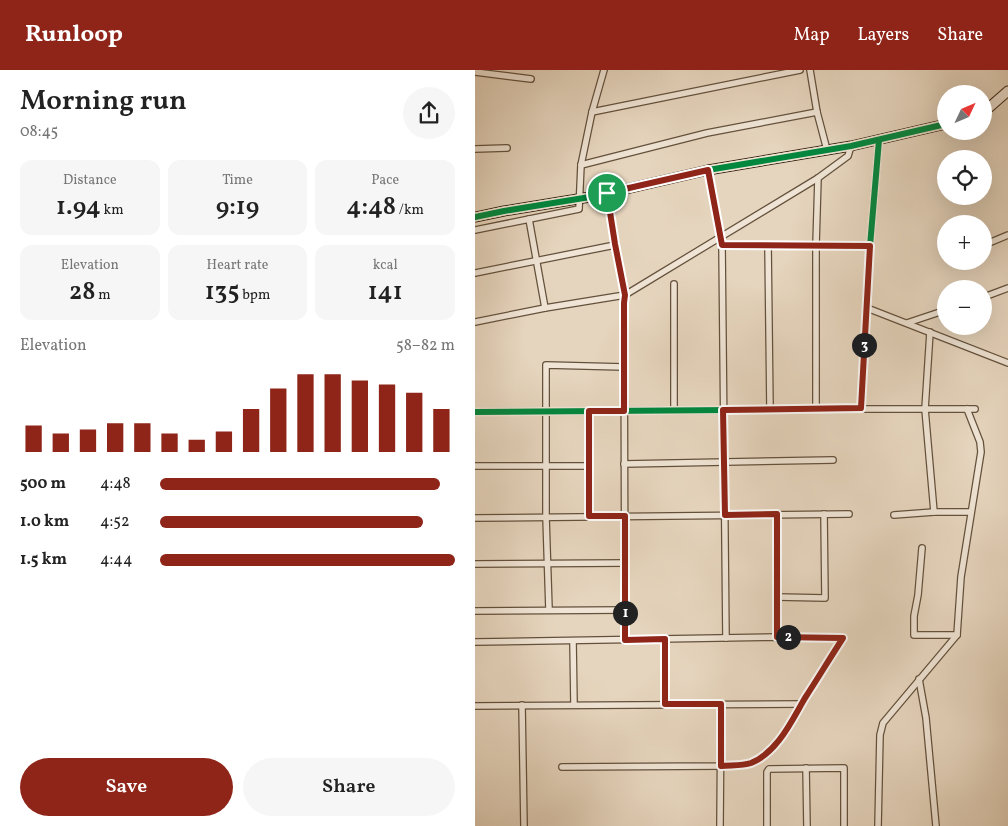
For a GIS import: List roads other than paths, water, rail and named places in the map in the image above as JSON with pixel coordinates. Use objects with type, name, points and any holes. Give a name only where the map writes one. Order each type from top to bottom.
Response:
[{"type":"street","points":[[475,230],[579,209],[581,165],[592,112],[604,70]]},
{"type":"street","points":[[592,112],[800,70]]},
{"type":"street","points":[[809,70],[827,150]]},
{"type":"street","points":[[475,72],[489,72],[531,79]]},
{"type":"street","points":[[993,104],[1008,91]]},
{"type":"street","points":[[581,165],[707,133],[817,112]]},
{"type":"street","points":[[475,218],[504,211],[580,199],[708,170],[851,146],[937,126]]},
{"type":"street","points":[[861,408],[870,246],[879,140]]},
{"type":"street","points":[[475,322],[625,295],[818,178],[848,156],[851,146]]},
{"type":"street","points":[[475,149],[507,148]]},
{"type":"street","points":[[708,170],[722,245],[725,638]]},
{"type":"street","points":[[817,409],[816,245],[818,178]]},
{"type":"street","points":[[607,193],[625,295],[625,640]]},
{"type":"street","points":[[529,219],[545,308]]},
{"type":"street","points":[[992,242],[1008,235]]},
{"type":"street","points":[[475,273],[615,244]]},
{"type":"street","points":[[722,245],[870,246]]},
{"type":"street","points":[[768,245],[770,409]]},
{"type":"street","points":[[674,284],[674,410]]},
{"type":"street","points":[[992,294],[1008,288]]},
{"type":"street","points":[[867,308],[1008,363]]},
{"type":"street","points":[[907,324],[937,313]]},
{"type":"street","points":[[930,332],[925,409],[934,512]]},
{"type":"street","points":[[549,610],[546,365],[624,367]]},
{"type":"street","points":[[475,412],[975,408]]},
{"type":"street","points":[[878,826],[880,735],[883,723],[957,635],[961,577],[981,452],[980,442],[967,409]]},
{"type":"street","points":[[589,411],[589,516]]},
{"type":"street","points":[[624,464],[833,460]]},
{"type":"street","points":[[475,466],[588,466]]},
{"type":"street","points":[[894,515],[970,512]]},
{"type":"street","points":[[777,514],[777,637]]},
{"type":"street","points":[[777,598],[825,598],[824,514]]},
{"type":"street","points":[[475,518],[849,514]]},
{"type":"street","points":[[922,548],[918,596],[914,616],[915,635],[957,635]]},
{"type":"street","points":[[475,564],[547,562],[625,563]]},
{"type":"street","points":[[475,612],[625,610]]},
{"type":"street","points":[[475,642],[777,637],[843,638],[787,728],[774,745],[762,756],[747,764],[721,766],[562,767]]},
{"type":"street","points":[[665,639],[665,704]]},
{"type":"street","points":[[573,641],[574,705]]},
{"type":"street","points":[[919,679],[926,718],[936,826]]},
{"type":"street","points":[[720,826],[721,704]]},
{"type":"street","points":[[475,706],[801,704]]},
{"type":"street","points":[[521,705],[524,826]]},
{"type":"street","points":[[806,768],[807,826]]},
{"type":"street","points":[[767,826],[767,772],[769,769],[806,768],[844,768],[844,826]]}]
